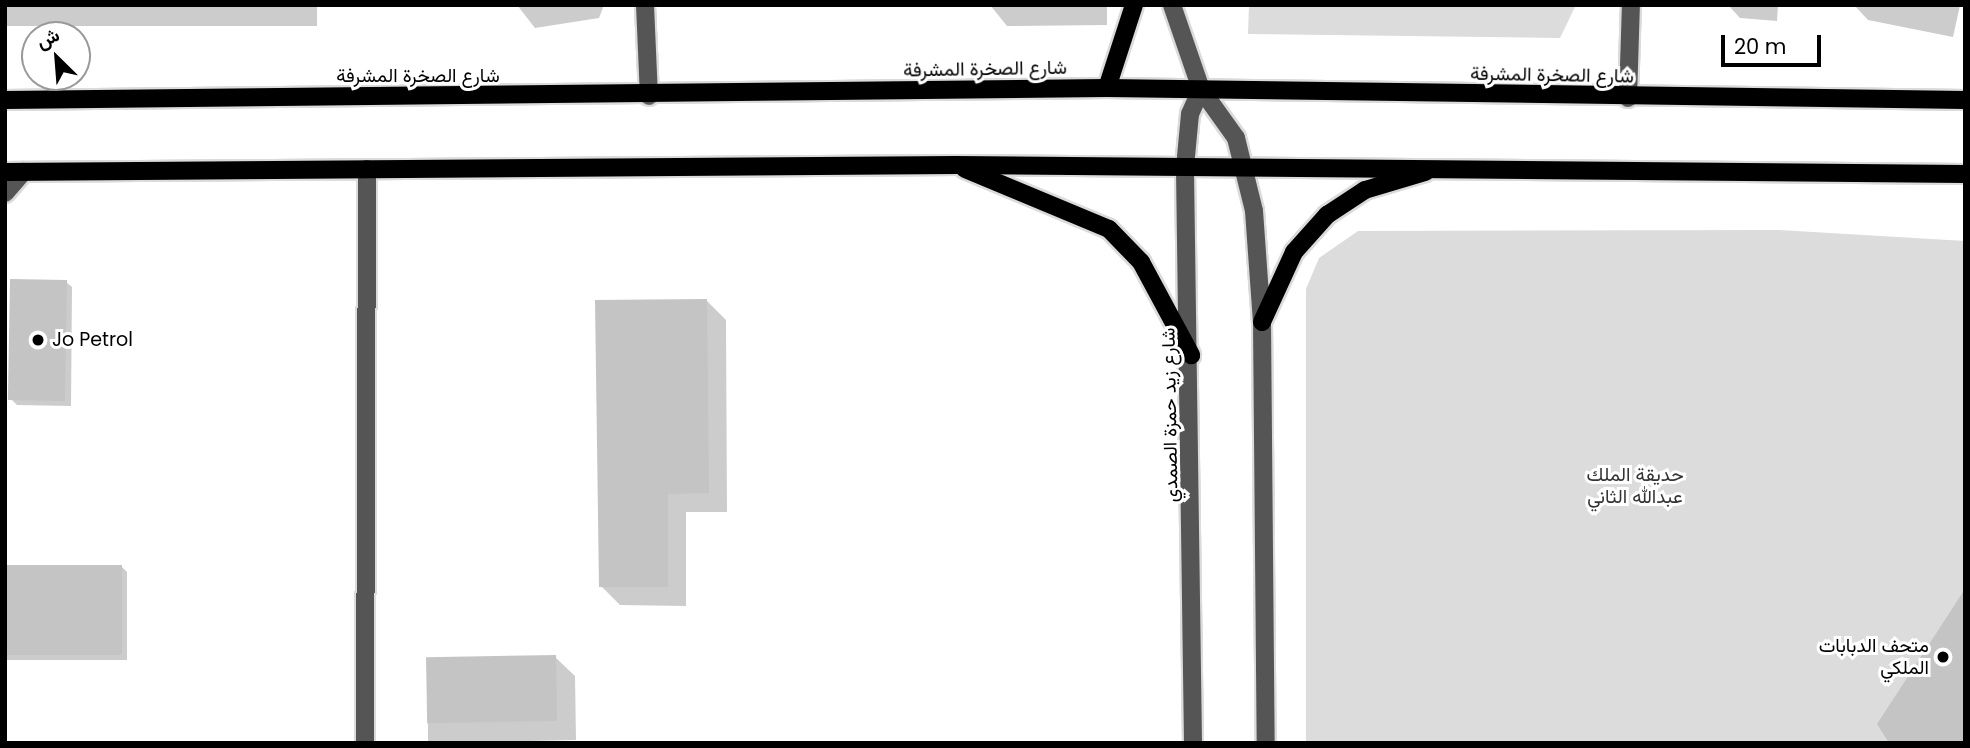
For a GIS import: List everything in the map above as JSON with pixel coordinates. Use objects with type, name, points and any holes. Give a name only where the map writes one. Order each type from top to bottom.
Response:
[{"type":"main road","points":[[1107,88],[1134,5]]},
{"type":"main road","name":"شارع الصخرة المشرفة","points":[[5,100],[649,96],[1107,88],[1628,98],[1965,100]]},
{"type":"main road","points":[[956,165],[1109,229],[1141,262],[1191,355]]},
{"type":"main road","points":[[14,172],[956,165],[1444,166],[1965,174]]},
{"type":"main road","points":[[1262,321],[1294,252],[1327,215],[1365,190],[1444,166]]},
{"type":"street","points":[[645,5],[649,96]]},
{"type":"street","points":[[1172,5],[1201,89],[1236,138],[1246,167],[1262,321],[1266,743]]},
{"type":"street","points":[[1628,98],[1631,5]]},
{"type":"street","name":"شارع زيد حمزة الصمدي","points":[[1193,743],[1191,355],[1185,167],[1190,114],[1201,89]]},
{"type":"street","points":[[365,743],[367,169]]},
{"type":"street","points":[[5,193],[14,172]]},
{"type":"green space","points":[[1249,5],[1576,5],[1560,38],[1248,34]]},
{"type":"green space","name":"حديقة الملك عبدالله الثاني","points":[[1779,230],[1965,241],[1965,743],[1306,743],[1306,289],[1319,258],[1358,231]]},
{"type":"building","name":"Jo Petrol","points":[[10,279],[67,280],[65,401],[8,400]]},
{"type":"building","points":[[707,299],[709,493],[668,494],[668,587],[599,587],[595,300]]},
{"type":"building","points":[[5,565],[122,565],[122,655],[5,655]]},
{"type":"building","name":"متحف الدبابات الملكي","points":[[1965,589],[1965,743],[1889,743],[1877,724]]},
{"type":"building","points":[[556,655],[557,721],[427,723],[426,657]]},
{"type":"place","name":"Jo Petrol","points":[[38,340]]},
{"type":"place","name":"متحف الدبابات الملكي","points":[[1943,657]]}]
